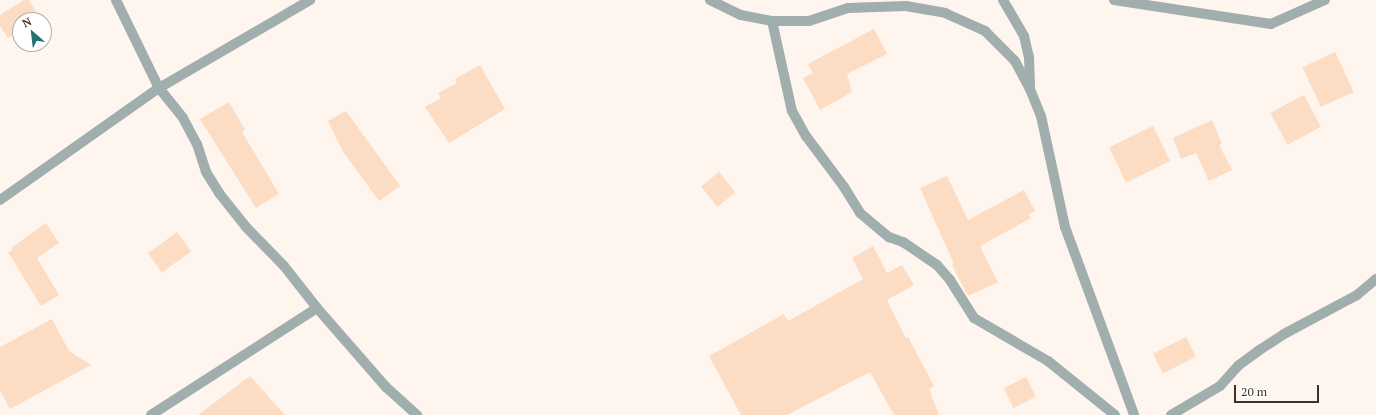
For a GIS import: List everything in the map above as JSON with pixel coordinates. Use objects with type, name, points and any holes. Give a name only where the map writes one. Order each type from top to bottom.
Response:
[{"type":"street","points":[[116,0],[159,88],[183,118],[197,144],[206,172],[219,193],[246,227],[284,266],[317,308],[386,387],[417,415]]},
{"type":"street","points":[[0,200],[159,88],[310,0]]},
{"type":"street","points":[[710,0],[741,15],[772,21],[809,21],[848,8],[862,0]]},
{"type":"street","points":[[1003,0],[1024,36],[1029,57],[1030,89]]},
{"type":"street","points":[[1114,0],[1271,24],[1325,0]]},
{"type":"street","points":[[848,8],[906,6],[945,13],[985,31],[1015,61],[1030,89],[1041,116],[1065,227],[1082,277],[1134,415]]},
{"type":"street","points":[[772,21],[792,111],[806,136],[844,187],[860,213],[889,237],[903,242],[937,265],[950,280],[974,318],[1048,361],[1115,415]]},
{"type":"street","points":[[1171,415],[1220,386],[1239,365],[1258,351],[1284,334],[1357,295],[1376,279]]},
{"type":"street","points":[[151,415],[317,308]]},
{"type":"building","points":[[24,0],[29,0],[36,12],[12,12],[12,36],[8,38],[0,26],[0,15]]},
{"type":"building","points":[[874,29],[887,54],[847,74],[852,92],[820,110],[803,78],[813,73],[808,64]]},
{"type":"building","points":[[1335,52],[1354,92],[1321,107],[1302,67]]},
{"type":"building","points":[[480,65],[505,109],[449,143],[425,107],[441,98],[438,93],[457,83],[455,79]]},
{"type":"building","points":[[1304,95],[1321,127],[1287,145],[1270,113]]},
{"type":"building","points":[[229,102],[245,130],[242,132],[279,194],[256,208],[200,119]]},
{"type":"building","points":[[346,111],[400,186],[379,201],[344,153],[328,121]]},
{"type":"building","points":[[1212,120],[1222,144],[1219,145],[1232,170],[1209,181],[1196,153],[1181,159],[1173,138]]},
{"type":"building","points":[[1153,126],[1170,161],[1126,183],[1109,147]]},
{"type":"building","points":[[719,172],[735,192],[717,207],[701,186]]},
{"type":"building","points":[[947,176],[968,220],[1024,190],[1035,211],[1029,214],[1031,218],[980,246],[998,282],[968,296],[952,265],[954,264],[920,188]]},
{"type":"building","points":[[46,223],[59,243],[37,258],[59,295],[41,306],[8,252],[13,250],[11,248]]},
{"type":"building","points":[[177,232],[191,251],[162,273],[148,253]]},
{"type":"building","points":[[873,246],[887,273],[902,265],[914,285],[887,300],[906,338],[908,337],[934,386],[929,389],[939,415],[894,415],[870,372],[787,415],[741,415],[709,356],[784,314],[788,321],[863,279],[852,258]]},
{"type":"building","points":[[52,319],[69,351],[91,365],[10,409],[0,390],[0,347]]},
{"type":"building","points":[[1186,337],[1196,357],[1163,373],[1153,354]]},
{"type":"building","points":[[250,376],[285,415],[198,415]]},
{"type":"building","points":[[1026,377],[1036,397],[1014,408],[1004,388]]}]
